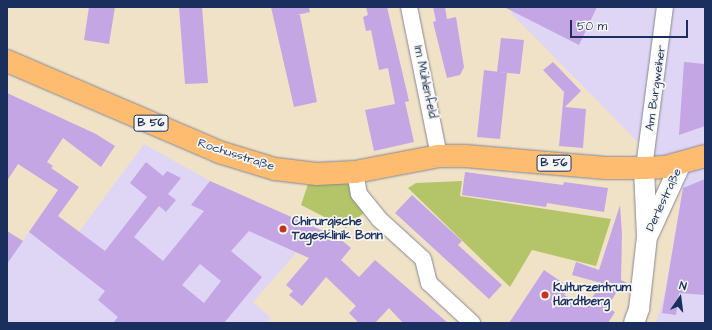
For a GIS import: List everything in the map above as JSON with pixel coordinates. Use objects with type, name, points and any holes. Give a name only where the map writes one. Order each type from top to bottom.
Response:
[{"type":"main road","name":"Rochusstraße","points":[[7,61],[219,152],[275,169],[317,174],[356,172]]},
{"type":"main road","name":"B 56","points":[[356,172],[439,156],[520,160],[606,168],[644,168],[681,163],[705,156]]},
{"type":"street","name":"Im Mühlenfeld","points":[[409,7],[439,156]]},
{"type":"street","name":"Am Burgweiher","points":[[644,168],[665,7]]},
{"type":"street","name":"Derlestraße","points":[[647,237],[681,163]]},
{"type":"street","name":"Derlestraße","points":[[634,323],[639,309],[647,237],[644,168]]},
{"type":"street","points":[[356,172],[359,194],[379,219],[423,260],[429,283],[472,323]]},
{"type":"shaded area","points":[[514,7],[705,7],[705,323],[656,323],[665,292],[683,188],[511,13]]},
{"type":"shaded area","points":[[144,144],[210,181],[317,229],[253,302],[271,318],[267,323],[7,323],[7,231],[23,241],[29,232],[61,256]]},
{"type":"green space","points":[[310,178],[352,179],[366,211],[346,228],[301,205]]},
{"type":"green space","points":[[462,181],[460,196],[611,219],[596,266],[532,250],[510,287],[408,188],[416,183]]},
{"type":"building","points":[[89,7],[115,7],[109,44],[84,40]]},
{"type":"building","points":[[179,7],[202,7],[208,83],[185,84]]},
{"type":"building","points":[[271,7],[309,7],[310,12],[297,15],[300,15],[317,102],[294,107]]},
{"type":"building","points":[[366,7],[387,7],[409,101],[405,102],[414,142],[374,151],[365,110],[395,104],[388,68],[379,70],[371,30],[366,31],[363,17],[368,15]]},
{"type":"building","points":[[433,7],[445,7],[447,19],[456,17],[464,67],[460,75],[447,78],[433,22],[436,21]]},
{"type":"building","points":[[504,7],[597,7],[579,45]]},
{"type":"building","points":[[501,38],[524,40],[520,74],[497,72]]},
{"type":"building","points":[[553,62],[581,91],[565,107],[586,109],[583,148],[559,146],[564,92],[543,70]]},
{"type":"building","points":[[684,62],[705,64],[705,126],[679,135]]},
{"type":"building","points":[[484,70],[507,73],[500,139],[477,137]]},
{"type":"building","points":[[7,93],[96,134],[115,146],[101,167],[63,138],[47,162],[53,166],[51,168],[79,187],[58,216],[105,251],[147,197],[130,183],[146,162],[163,176],[167,171],[181,178],[168,194],[176,200],[166,212],[159,206],[134,237],[163,261],[204,211],[191,205],[210,181],[339,238],[351,248],[341,260],[359,277],[375,260],[448,323],[403,323],[389,308],[375,323],[359,323],[349,313],[356,306],[326,277],[302,306],[289,295],[293,291],[286,285],[309,258],[249,231],[231,251],[262,277],[224,323],[113,323],[118,317],[98,300],[105,291],[29,232],[58,190],[18,164],[7,181]],"holes":[[[200,264],[221,281],[204,303],[182,285]]]},
{"type":"building","points":[[465,172],[563,185],[564,182],[608,188],[604,212],[547,203],[546,207],[462,195]]},
{"type":"building","points":[[705,179],[705,295],[679,293],[676,315],[662,313],[683,188]]},
{"type":"building","points":[[412,195],[462,241],[458,245],[502,285],[489,299],[395,213]]},
{"type":"building","points":[[620,205],[622,234],[621,280],[627,283],[624,289],[619,288],[607,308],[615,312],[608,323],[509,323],[544,270],[569,287],[564,295],[586,308],[601,283],[572,275],[576,262],[599,270]]},
{"type":"building","points":[[7,231],[23,241],[7,264]]},
{"type":"place","name":"Chirurgische Tagesklinik Bonn","points":[[283,229]]},
{"type":"place","name":"Kulturzentrum Hardtberg","points":[[545,295]]}]
